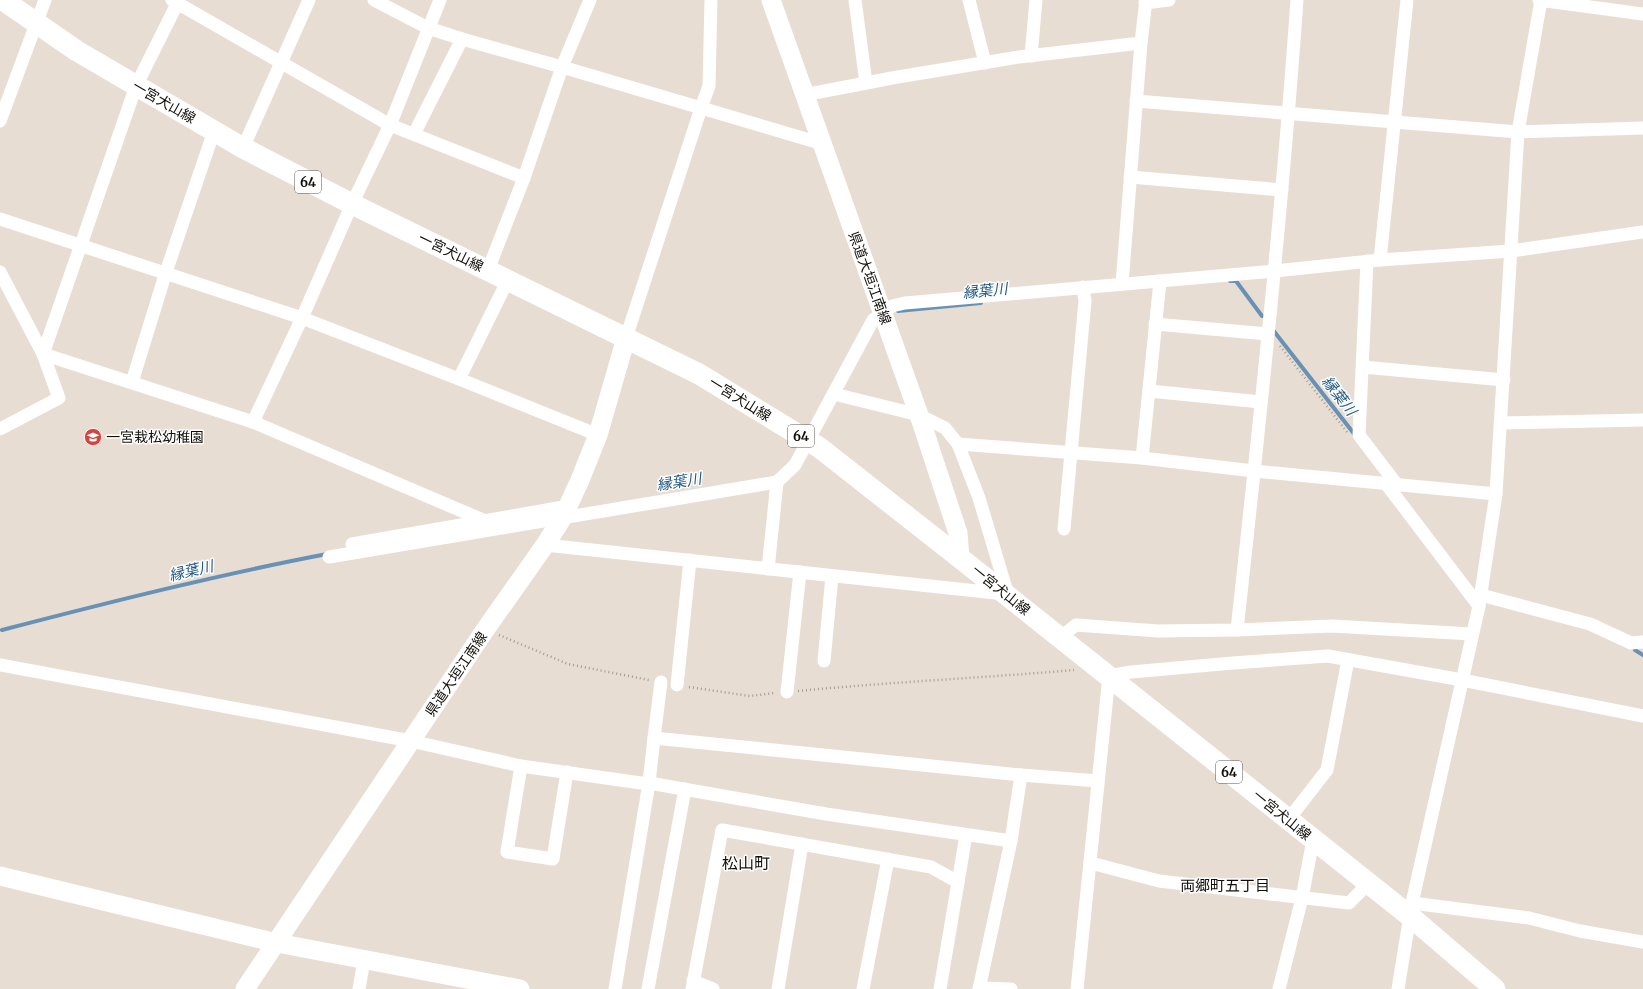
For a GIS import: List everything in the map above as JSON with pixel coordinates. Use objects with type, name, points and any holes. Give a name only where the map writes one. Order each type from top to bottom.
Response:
[{"type":"main road","name":"一宮犬山線","points":[[3,0],[35,23],[136,86],[242,148],[352,204],[699,374],[820,448],[1061,637],[1368,884],[1411,910],[1496,989]]},
{"type":"main road","name":"県道大垣江南線","points":[[771,0],[919,415],[958,533],[960,558]]},
{"type":"main road","name":"県道大垣江南線","points":[[245,989],[485,630],[545,545],[566,512],[598,435],[626,338]]},
{"type":"main road","points":[[0,876],[277,943],[520,989]]},
{"type":"street","points":[[0,121],[35,23],[45,0]]},
{"type":"street","points":[[242,148],[309,0]]},
{"type":"street","points":[[374,0],[428,28],[462,39],[823,144]]},
{"type":"street","points":[[253,422],[302,318],[352,204],[390,125],[440,0]]},
{"type":"street","points":[[488,270],[524,178],[562,67],[590,0]]},
{"type":"street","points":[[626,338],[709,86],[711,0]]},
{"type":"street","points":[[855,0],[866,83]]},
{"type":"street","points":[[969,0],[985,63]]},
{"type":"street","points":[[1031,56],[1036,0]]},
{"type":"street","points":[[1122,284],[1136,101],[1146,2],[1169,0]]},
{"type":"street","points":[[1237,630],[1275,271],[1297,0]]},
{"type":"street","points":[[1407,0],[1395,122],[1374,260],[1363,367],[1359,435],[1392,485],[1480,601],[1590,624],[1631,642],[1643,642]]},
{"type":"street","points":[[1398,989],[1411,910],[1480,601],[1496,494],[1518,132],[1540,0],[1643,14]]},
{"type":"street","points":[[43,354],[136,86],[176,1],[390,125],[524,178]]},
{"type":"street","points":[[414,134],[462,39]]},
{"type":"street","points":[[804,95],[866,83],[1031,56],[1141,44]]},
{"type":"street","points":[[1136,101],[1518,132],[1643,128]]},
{"type":"street","points":[[132,382],[166,272],[214,131]]},
{"type":"street","points":[[1130,177],[1282,190]]},
{"type":"street","points":[[0,218],[302,318],[598,435]]},
{"type":"street","points":[[352,544],[397,540],[566,512],[777,482],[795,465],[873,320],[892,306],[905,303],[1275,271],[1374,260],[1511,251],[1643,232]]},
{"type":"street","points":[[0,274],[43,354],[59,398],[0,429]]},
{"type":"street","points":[[459,379],[508,280]]},
{"type":"street","points":[[1142,458],[1160,281]]},
{"type":"street","points":[[1064,529],[1085,301],[1083,287]]},
{"type":"street","points":[[1155,324],[1268,332]]},
{"type":"street","points":[[43,354],[253,422],[480,526]]},
{"type":"street","points":[[1363,367],[1504,380]]},
{"type":"street","points":[[1148,391],[1261,402]]},
{"type":"street","points":[[545,545],[1007,595],[979,498],[958,444],[945,428],[919,415],[834,394]]},
{"type":"street","points":[[1501,423],[1643,420]]},
{"type":"street","points":[[958,444],[1142,458],[1254,471],[1496,494]]},
{"type":"street","points":[[768,569],[777,482]]},
{"type":"street","points":[[329,557],[397,540]]},
{"type":"street","points":[[677,685],[690,560]]},
{"type":"street","points":[[787,692],[800,572]]},
{"type":"street","points":[[824,661],[832,576]]},
{"type":"street","points":[[1061,637],[1076,625],[1158,631],[1237,630],[1332,626],[1472,634]]},
{"type":"street","points":[[1077,989],[1109,676],[1131,672],[1328,656],[1462,680],[1643,716]]},
{"type":"street","points":[[1288,820],[1327,770],[1348,660]]},
{"type":"street","points":[[0,665],[411,741],[521,766],[649,783],[826,814],[1011,841]]},
{"type":"street","points":[[615,989],[649,783],[661,682]]},
{"type":"street","points":[[654,738],[1022,775],[1098,781]]},
{"type":"street","points":[[521,766],[507,852],[553,859],[567,772]]},
{"type":"street","points":[[1011,989],[979,988],[1011,841],[1022,775]]},
{"type":"street","points":[[648,989],[685,789]]},
{"type":"street","points":[[713,989],[692,985],[722,830],[931,867],[958,882]]},
{"type":"street","points":[[940,989],[966,835]]},
{"type":"street","points":[[1279,989],[1302,898],[1313,840]]},
{"type":"street","points":[[778,989],[802,844]]},
{"type":"street","points":[[863,989],[888,859]]},
{"type":"street","points":[[1091,863],[1160,881],[1349,903],[1368,884]]},
{"type":"street","points":[[1411,910],[1529,918],[1580,931],[1643,942]]},
{"type":"street","points":[[358,989],[364,960]]},
{"type":"path","points":[[1268,332],[1349,436]]},
{"type":"waterway","name":"縁葉川","points":[[1230,281],[1236,281],[1262,316]]},
{"type":"waterway","name":"縁葉川","points":[[898,311],[981,303]]},
{"type":"waterway","name":"縁葉川","points":[[1273,330],[1355,435]]},
{"type":"waterway","name":"縁葉川","points":[[2,630],[164,589],[327,554]]},
{"type":"waterway","name":"縁葉川","points":[[1635,650],[1643,655]]},
{"type":"place","name":"一宮栽松幼稚園","points":[[93,437]]},
{"type":"district","name":"松山町","points":[[746,863]]},
{"type":"district","name":"両郷町五丁目","points":[[1225,886]]}]
